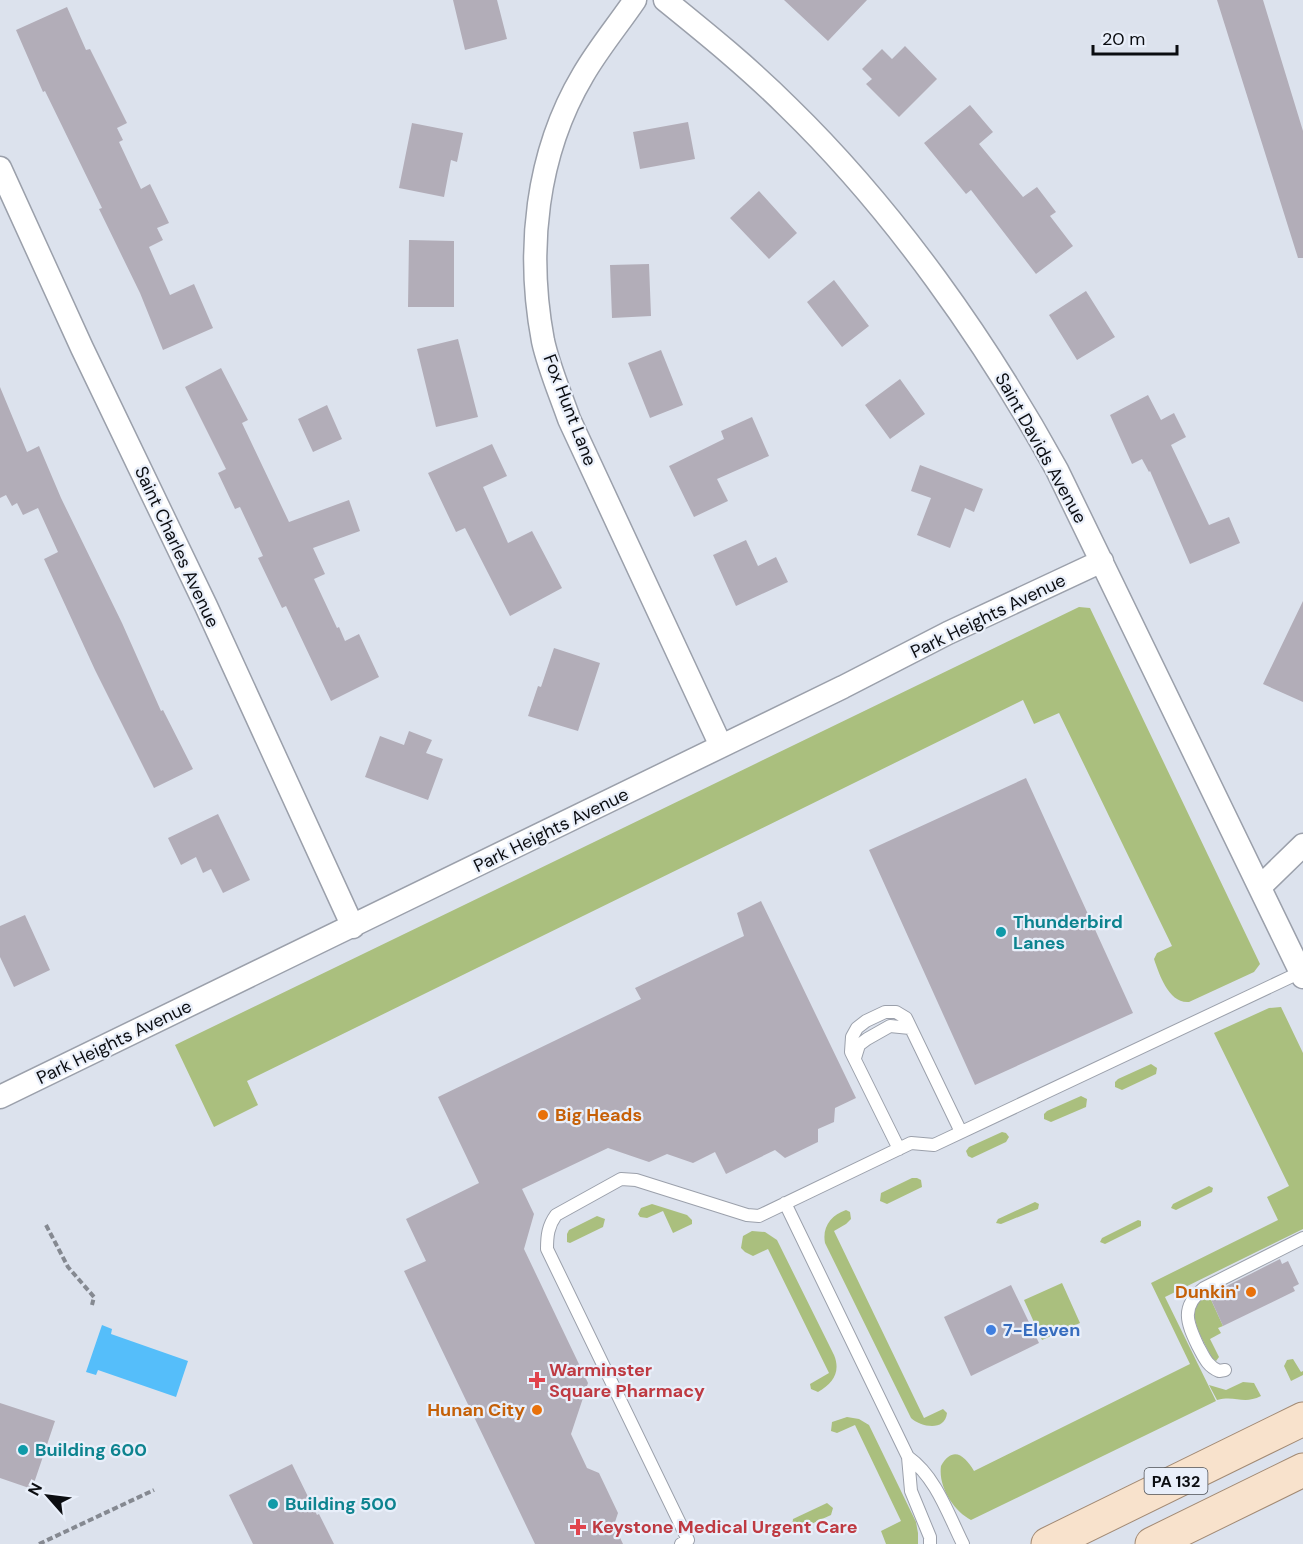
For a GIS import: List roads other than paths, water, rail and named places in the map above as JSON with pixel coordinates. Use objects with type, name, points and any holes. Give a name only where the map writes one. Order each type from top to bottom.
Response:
[{"type":"main road","name":"PA 132","points":[[1048,1544],[1303,1419]]},
{"type":"main road","name":"PA 132","points":[[1152,1544],[1303,1470]]},
{"type":"street","name":"Fox Hunt Lane","points":[[635,0],[583,74],[562,117],[546,162],[538,208],[536,286],[543,340],[569,419],[721,746]]},
{"type":"street","name":"Saint Davids Avenue","points":[[664,0],[734,56],[789,107],[841,162],[886,216],[965,319],[1029,419],[1058,470],[1302,975]]},
{"type":"street","name":"Saint Charles Avenue","points":[[0,168],[82,348],[206,606],[353,927]]},
{"type":"street","name":"Park Heights Avenue","points":[[0,1097],[353,927],[843,687],[948,633],[1102,561]]},
{"type":"street","points":[[1260,887],[1303,845]]},
{"type":"lane","points":[[681,1544],[688,1540],[547,1249],[547,1236],[551,1222],[556,1215],[621,1179],[636,1180],[747,1215],[759,1216],[911,1143],[934,1145],[1302,975]]},
{"type":"lane","points":[[899,1149],[855,1059],[859,1045],[890,1026],[910,1028],[961,1132]]},
{"type":"lane","points":[[785,1203],[908,1457],[911,1491],[930,1537],[930,1544]]},
{"type":"lane","points":[[1225,1370],[1219,1371],[1207,1363],[1190,1330],[1187,1319],[1191,1301],[1203,1288],[1303,1238]]},
{"type":"lane","points":[[908,1457],[921,1466],[931,1479],[963,1544]]},
{"type":"water","points":[[102,1325],[112,1329],[111,1334],[188,1361],[176,1397],[98,1370],[96,1375],[86,1372]]},
{"type":"place","name":"Thunderbird Lanes","points":[[1001,932]]},
{"type":"place","name":"Big Heads","points":[[543,1115]]},
{"type":"place","name":"Dunkin'","points":[[1251,1292]]},
{"type":"place","name":"7-Eleven","points":[[991,1330]]},
{"type":"place","name":"Warminster Square Pharmacy","points":[[537,1380]]},
{"type":"place","name":"Hunan City","points":[[537,1410]]},
{"type":"place","name":"Building 600","points":[[23,1450]]},
{"type":"place","name":"Building 500","points":[[273,1504]]},
{"type":"place","name":"Keystone Medical Urgent Care","points":[[578,1527]]}]
